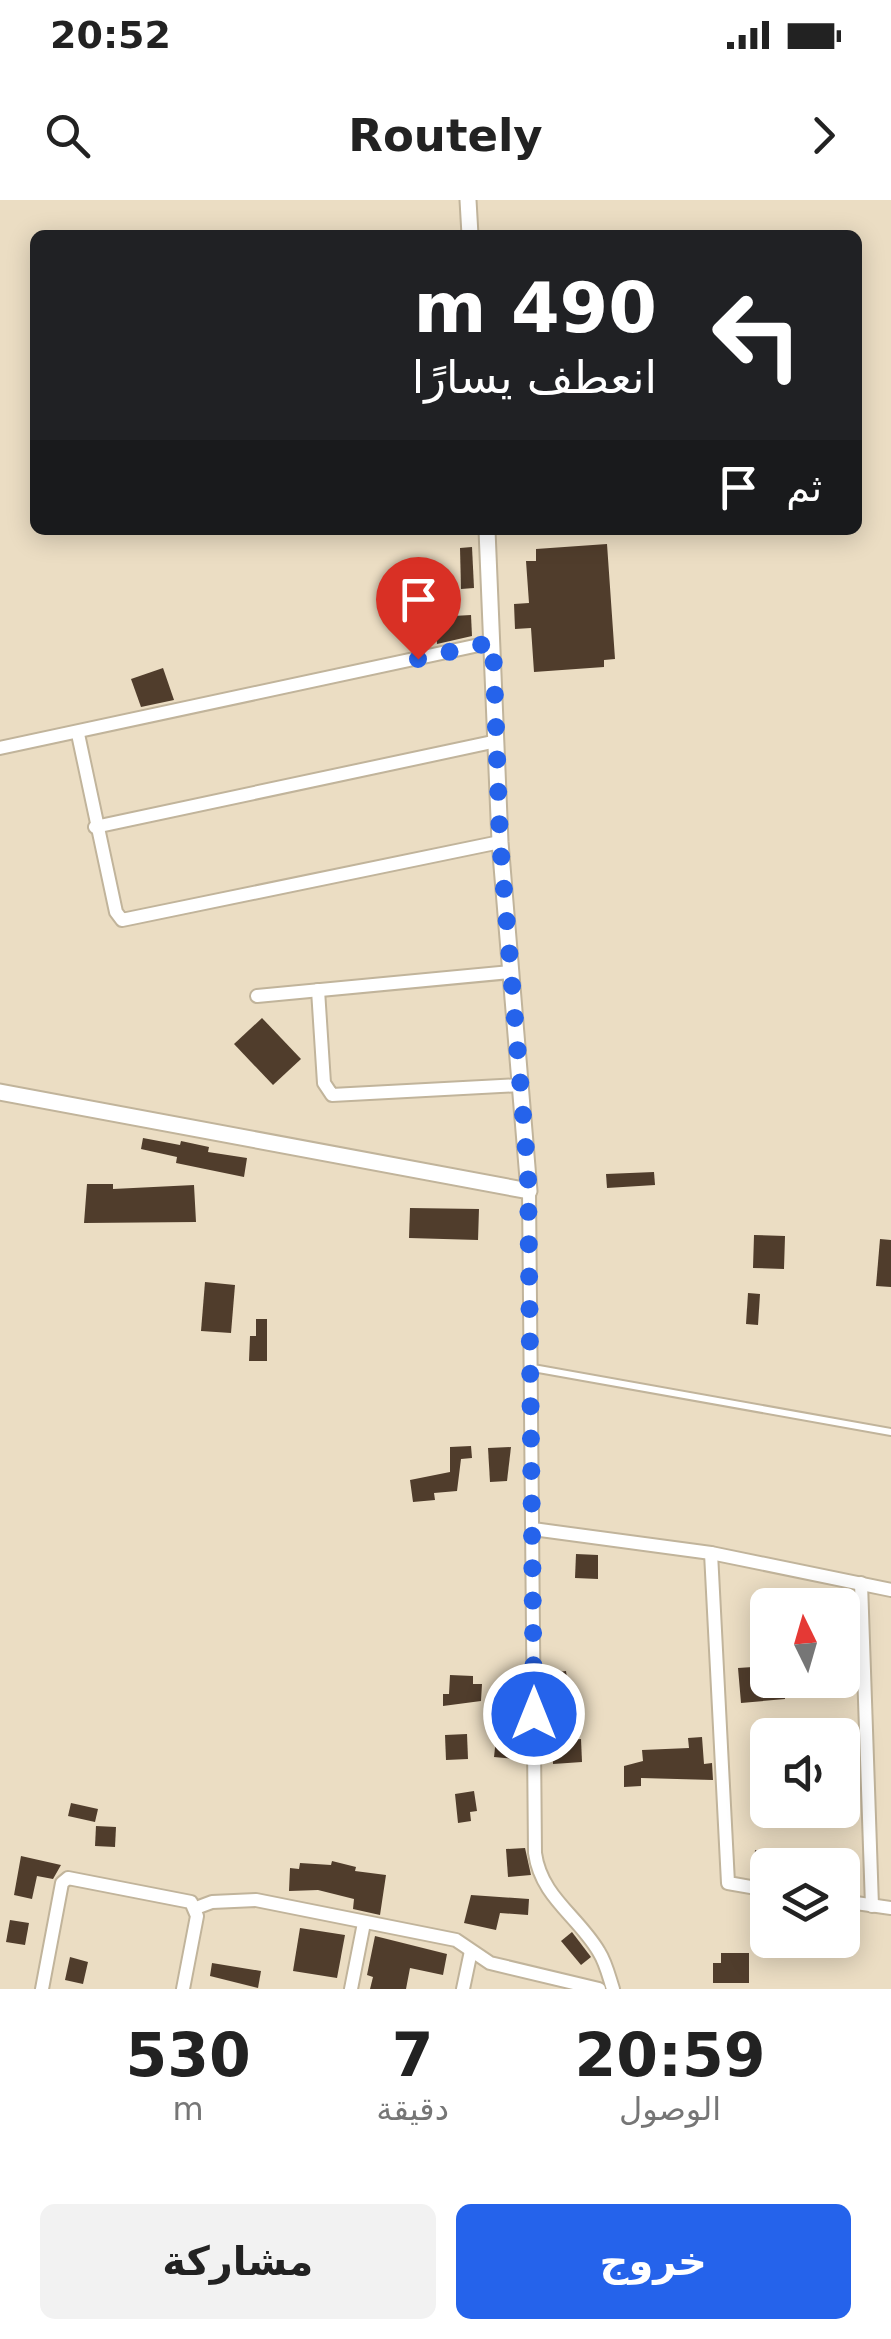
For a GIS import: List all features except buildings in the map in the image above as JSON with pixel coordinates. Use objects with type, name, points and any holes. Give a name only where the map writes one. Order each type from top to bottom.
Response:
[{"type":"street","points":[[468,200],[470,230]]},
{"type":"street","points":[[487,535],[500,842],[528,1192],[536,1867],[551,1894],[601,1954],[612,1989]]},
{"type":"street","points":[[0,748],[493,642]]},
{"type":"street","points":[[78,734],[116,912],[125,921],[500,842]]},
{"type":"street","points":[[95,827],[497,741]]},
{"type":"street","points":[[257,996],[510,972]]},
{"type":"street","points":[[318,990],[324,1083],[332,1095],[521,1085]]},
{"type":"street","points":[[0,1092],[528,1192]]},
{"type":"street","points":[[533,1529],[711,1553],[891,1590]]},
{"type":"street","points":[[711,1553],[728,1882],[750,1886]]},
{"type":"street","points":[[860,1583],[872,1906]]},
{"type":"street","points":[[42,1989],[64,1879],[184,1898],[196,1908]]},
{"type":"street","points":[[196,1908],[212,1902],[256,1900],[456,1940],[490,1963],[599,1989]]},
{"type":"street","points":[[860,1904],[891,1908]]},
{"type":"street","points":[[183,1989],[196,1908]]},
{"type":"street","points":[[351,1989],[364,1923]]},
{"type":"street","points":[[463,1989],[471,1950]]},
{"type":"lane","points":[[533,1368],[891,1432]]},
{"type":"route","points":[[418,659],[493,642],[500,842],[528,1174],[534,1714]]}]
